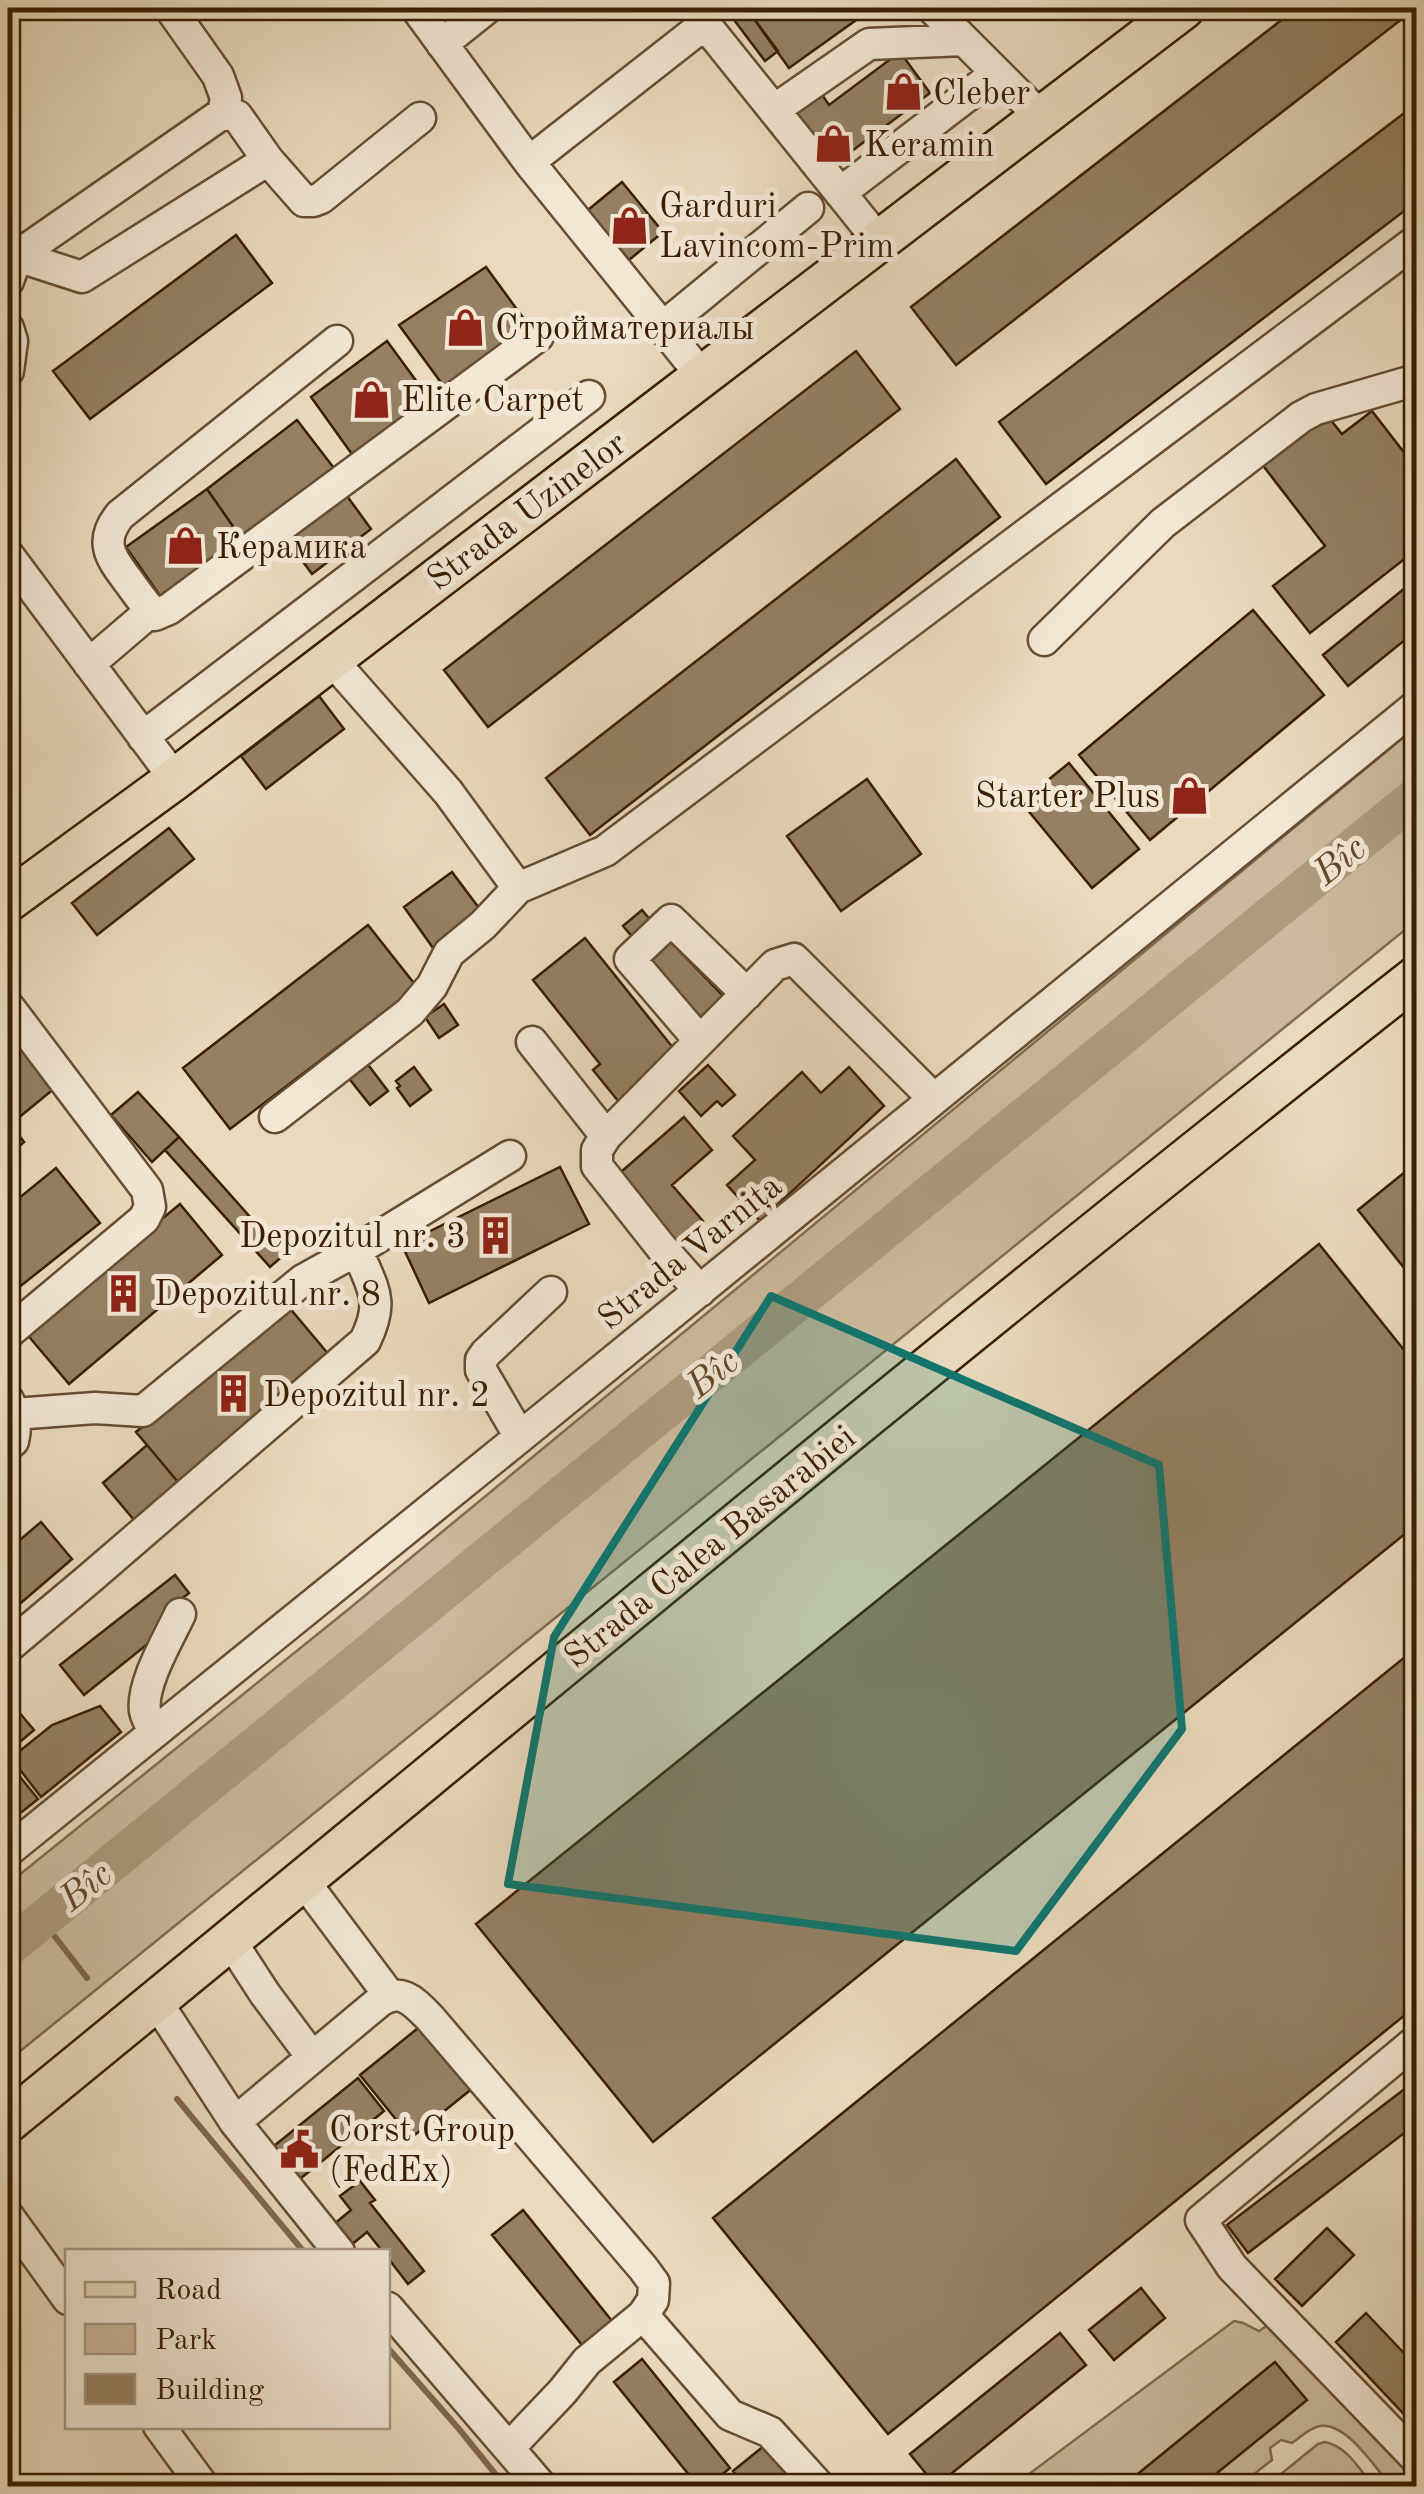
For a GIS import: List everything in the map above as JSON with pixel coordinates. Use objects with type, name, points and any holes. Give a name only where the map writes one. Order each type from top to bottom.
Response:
[{"type":"main road","name":"Strada Uzinelor","points":[[8,901],[175,779],[1184,8]]},
{"type":"main road","name":"Strada Calea Basarabiei","points":[[8,2122],[876,1409],[1416,977]]},
{"type":"street","points":[[12,269],[223,112],[226,98],[218,76],[170,8]]},
{"type":"street","points":[[416,8],[529,162],[702,376]]},
{"type":"street","points":[[442,44],[487,8]]},
{"type":"street","points":[[932,8],[1041,116]]},
{"type":"street","points":[[529,162],[698,16],[879,241]]},
{"type":"street","points":[[774,110],[869,44],[964,40]]},
{"type":"street","points":[[840,193],[997,73]]},
{"type":"street","points":[[223,112],[237,116],[304,201],[321,198],[420,118]]},
{"type":"street","points":[[12,269],[82,278],[268,160]]},
{"type":"street","points":[[663,328],[808,208]]},
{"type":"street","points":[[276,1118],[410,1012],[432,986],[449,953],[518,888],[604,851],[1416,242]]},
{"type":"street","points":[[8,328],[12,341],[8,372]]},
{"type":"street","points":[[338,341],[112,524],[108,535],[111,555],[150,611],[159,614],[170,610],[538,336]]},
{"type":"street","points":[[1044,640],[1162,522],[1301,417],[1416,380]]},
{"type":"street","points":[[143,737],[588,396]]},
{"type":"street","points":[[8,555],[175,779]]},
{"type":"street","points":[[89,664],[150,611]]},
{"type":"street","points":[[331,659],[448,792],[518,888]]},
{"type":"street","name":"Strada Varnița","points":[[8,1851],[1416,706]]},
{"type":"street","points":[[700,1041],[630,959],[672,920],[747,994]]},
{"type":"street","points":[[700,1291],[597,1166],[597,1150],[606,1136],[775,965],[794,959],[934,1099]]},
{"type":"street","points":[[8,1006],[146,1190],[150,1208],[144,1220],[8,1333]]},
{"type":"street","points":[[532,1042],[606,1136]]},
{"type":"street","points":[[8,1446],[15,1432],[11,1407],[143,1411],[304,1280],[510,1156]]},
{"type":"street","points":[[8,1647],[365,1341],[376,1319],[376,1295],[357,1250]]},
{"type":"street","points":[[520,1438],[481,1370],[481,1360],[551,1292]]},
{"type":"street","points":[[154,1733],[145,1711],[146,1696],[180,1614]]},
{"type":"street","points":[[303,1880],[389,1995]]},
{"type":"street","points":[[230,1940],[312,2057]]},
{"type":"street","points":[[235,2122],[389,1995],[399,1994],[411,1999],[430,2018],[643,2268],[654,2283],[653,2300],[643,2315],[587,2361],[510,2448]]},
{"type":"street","points":[[156,2001],[235,2122],[337,2249]]},
{"type":"street","points":[[1416,2041],[1200,2220],[1232,2267],[1416,2458]]},
{"type":"street","points":[[8,2216],[65,2295]]},
{"type":"street","points":[[390,2310],[541,2486]]},
{"type":"street","points":[[643,2315],[730,2416],[770,2432],[820,2486]]},
{"type":"street","points":[[161,2429],[203,2486]]},
{"type":"highlighted area","points":[[771,1296],[1159,1465],[1182,1729],[1016,1951],[508,1884],[554,1637]]},
{"type":"green space","points":[[1416,727],[1416,921],[8,2061],[8,1884],[350,1608]]},
{"type":"green space","points":[[1234,2321],[1259,2331],[1271,2323],[1416,2481],[1416,2486],[1391,2486],[1350,2438],[1320,2426],[1292,2443],[1281,2440],[1270,2448],[1272,2460],[1239,2486],[1013,2486]]},
{"type":"green space","points":[[1325,2442],[1346,2453],[1373,2486],[1266,2486],[1318,2444]]},
{"type":"building","points":[[725,8],[746,8],[778,51],[765,61]]},
{"type":"building","points":[[746,8],[861,8],[866,13],[789,68]]},
{"type":"building","points":[[1297,8],[1416,8],[956,365],[911,307]]},
{"type":"building","points":[[900,52],[930,93],[829,168],[790,116],[821,93],[829,105]]},
{"type":"building","points":[[1416,104],[1416,202],[1046,484],[999,422]]},
{"type":"building","points":[[622,182],[663,232],[629,260],[588,210]]},
{"type":"building","points":[[236,235],[272,283],[90,419],[53,371]]},
{"type":"building","name":"Стройматериалы","points":[[486,267],[532,330],[445,388],[399,325]]},
{"type":"building","name":"Elite Carpet","points":[[387,341],[431,401],[354,457],[311,397]]},
{"type":"building","points":[[856,351],[900,409],[488,727],[444,670]]},
{"type":"building","points":[[1372,411],[1413,464],[1416,461],[1416,550],[1310,633],[1273,586],[1325,546],[1261,463],[1325,413],[1342,434]]},
{"type":"building","points":[[297,420],[340,476],[246,545],[207,489]]},
{"type":"building","points":[[956,459],[1000,517],[590,835],[546,778]]},
{"type":"building","name":"Керамика","points":[[207,489],[246,545],[165,603],[126,547]]},
{"type":"building","points":[[347,496],[371,529],[312,574],[287,540]]},
{"type":"building","points":[[1416,579],[1416,631],[1348,686],[1323,655]]},
{"type":"building","points":[[1253,610],[1324,695],[1150,840],[1079,755]]},
{"type":"building","points":[[319,696],[344,729],[266,789],[241,756]]},
{"type":"building","points":[[1069,763],[1139,849],[1092,888],[1021,802]]},
{"type":"building","points":[[867,779],[921,854],[841,911],[787,836]]},
{"type":"building","points":[[169,828],[194,859],[97,935],[72,903]]},
{"type":"building","points":[[452,872],[482,912],[433,948],[404,907]]},
{"type":"building","points":[[642,910],[653,923],[634,939],[623,926]]},
{"type":"building","points":[[368,925],[417,987],[230,1129],[183,1068]]},
{"type":"building","points":[[585,938],[678,1054],[619,1102],[593,1070],[600,1064],[533,980]]},
{"type":"building","points":[[667,938],[723,996],[699,1019],[644,960]]},
{"type":"building","points":[[444,1004],[458,1025],[439,1038],[425,1017]]},
{"type":"building","points":[[8,1027],[56,1087],[11,1124],[24,1142],[8,1156]]},
{"type":"building","points":[[366,1062],[388,1091],[370,1105],[347,1076]]},
{"type":"building","points":[[708,1065],[735,1095],[722,1106],[717,1101],[701,1116],[679,1091]]},
{"type":"building","points":[[414,1067],[431,1090],[410,1106],[396,1081]]},
{"type":"building","points":[[849,1067],[884,1106],[760,1221],[727,1185],[755,1160],[733,1136],[802,1072],[821,1093]]},
{"type":"building","points":[[138,1092],[179,1137],[152,1162],[111,1115]]},
{"type":"building","points":[[684,1117],[712,1150],[672,1185],[703,1221],[672,1248],[613,1179]]},
{"type":"building","points":[[179,1137],[284,1255],[270,1267],[165,1150]]},
{"type":"building","points":[[1416,1163],[1416,1283],[1358,1210]]},
{"type":"building","name":"Depozitul nr. 3","points":[[560,1167],[589,1224],[429,1303],[402,1245]]},
{"type":"building","points":[[56,1168],[100,1223],[8,1296],[8,1207]]},
{"type":"building","name":"Depozitul nr. 8","points":[[180,1204],[222,1255],[69,1384],[25,1332]]},
{"type":"building","points":[[1319,1244],[1416,1365],[1416,1525],[653,2142],[476,1924]]},
{"type":"building","name":"Depozitul nr. 2","points":[[288,1306],[330,1356],[178,1482],[136,1432]]},
{"type":"building","points":[[147,1445],[178,1482],[134,1520],[103,1483]]},
{"type":"building","points":[[41,1522],[72,1559],[8,1614],[8,1550]]},
{"type":"building","points":[[175,1575],[189,1593],[166,1611],[175,1622],[84,1695],[60,1665]]},
{"type":"building","points":[[1416,1648],[1416,2006],[888,2434],[713,2218]]},
{"type":"building","points":[[8,1699],[34,1730],[8,1752]]},
{"type":"building","points":[[100,1706],[121,1732],[41,1797],[11,1758],[52,1725]]},
{"type":"building","points":[[8,1762],[38,1799],[8,1823]]},
{"type":"building","points":[[423,2024],[474,2087],[411,2138],[360,2075]]},
{"type":"building","points":[[358,2078],[384,2111],[300,2179],[274,2146]]},
{"type":"building","points":[[1411,2084],[1416,2091],[1416,2124],[1248,2253],[1227,2225]]},
{"type":"building","points":[[360,2181],[375,2200],[370,2203],[424,2271],[408,2284],[390,2261],[390,2249],[381,2249],[367,2232],[350,2246],[333,2225],[351,2210],[340,2196]]},
{"type":"building","points":[[523,2210],[612,2321],[582,2345],[492,2235]]},
{"type":"building","points":[[1327,2228],[1354,2255],[1302,2306],[1275,2279]]},
{"type":"building","points":[[1141,2288],[1165,2318],[1114,2360],[1089,2330]]},
{"type":"building","points":[[1366,2313],[1416,2366],[1416,2427],[1336,2342]]},
{"type":"building","points":[[1060,2333],[1086,2365],[936,2486],[910,2454]]},
{"type":"building","points":[[642,2359],[730,2468],[708,2486],[698,2486],[614,2382]]},
{"type":"building","points":[[1275,2362],[1307,2400],[1201,2486],[1123,2486]]},
{"type":"building","points":[[765,2445],[799,2486],[745,2486],[733,2471]]},
{"type":"waterway","name":"Bîc","points":[[8,1948],[1416,796]]},
{"type":"waterway","points":[[42,1920],[87,1978]]},
{"type":"waterway","points":[[177,2099],[302,2249]]},
{"type":"waterway","points":[[390,2350],[505,2486]]},
{"type":"place","name":"Cleber","points":[[903,92]]},
{"type":"place","name":"Keramin","points":[[834,144]]},
{"type":"place","name":"Garduri Lavincom-Prim","points":[[629,225]]},
{"type":"place","name":"Стройматериалы","points":[[465,327]]},
{"type":"place","name":"Elite Carpet","points":[[371,399]]},
{"type":"place","name":"Керамика","points":[[186,546]]},
{"type":"place","name":"Starter Plus","points":[[1190,795]]},
{"type":"place","name":"Depozitul nr. 3","points":[[496,1235]]},
{"type":"place","name":"Depozitul nr. 8","points":[[124,1293]]},
{"type":"place","name":"Depozitul nr. 2","points":[[233,1394]]},
{"type":"place","name":"Corst Group (FedEx)","points":[[299,2149]]}]
